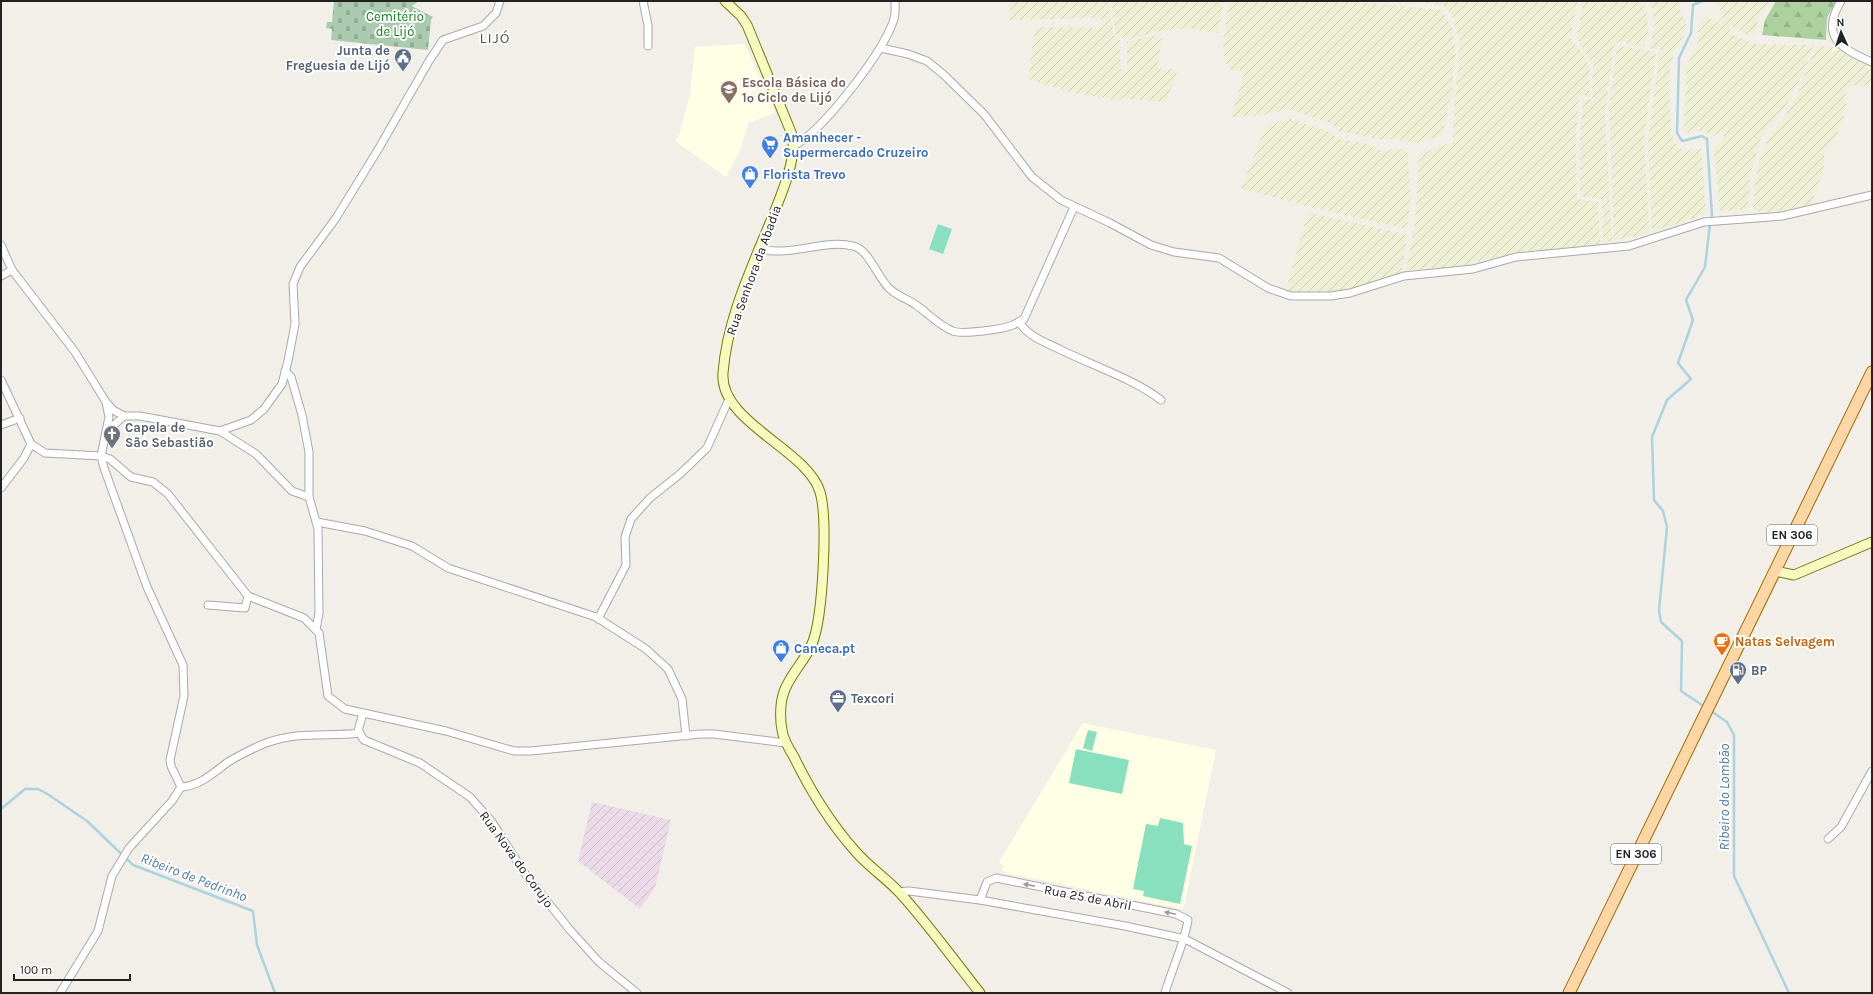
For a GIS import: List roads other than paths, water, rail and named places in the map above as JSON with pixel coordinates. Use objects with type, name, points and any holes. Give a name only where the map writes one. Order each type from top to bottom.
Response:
[{"type":"main road","name":"Rua Senhora da Abadia","points":[[726,1],[742,16],[747,25],[793,137],[794,146],[786,182],[738,307],[726,350],[722,376],[725,390],[730,399],[743,415],[803,467],[820,490],[823,504],[823,554],[819,616],[810,647],[783,694],[782,730],[786,743],[816,798],[854,850],[899,892],[980,993]]},
{"type":"main road","name":"EN 306","points":[[1569,993],[1872,372]]},
{"type":"main road","points":[[1775,571],[1794,575],[1872,542]]},
{"type":"street","points":[[220,431],[251,420],[264,409],[282,384],[295,324],[293,284],[300,267],[336,218],[379,148],[429,60],[443,40],[483,26],[496,13],[500,1]]},
{"type":"street","points":[[643,1],[648,25],[648,46]]},
{"type":"street","points":[[794,146],[801,142],[820,124],[869,66],[881,48],[894,21],[895,1]]},
{"type":"street","points":[[1841,1],[1833,14],[1831,25],[1834,37],[1841,44],[1860,57],[1872,62]]},
{"type":"street","points":[[881,48],[908,54],[927,61],[943,74],[984,114],[1032,177],[1061,200],[1110,223],[1151,245],[1174,252],[1219,258],[1268,288],[1291,296],[1312,297],[1350,293],[1404,276],[1473,268],[1516,257],[1629,246],[1704,222],[1782,216],[1872,195]]},
{"type":"street","points":[[759,249],[770,252],[804,250],[832,245],[854,246],[865,253],[889,289],[916,305],[953,332],[968,333],[1013,325],[1024,319],[1074,207]]},
{"type":"street","points":[[1,245],[12,270],[75,352],[106,402],[113,410],[124,416],[140,416],[220,431],[256,454],[292,491],[309,497]]},
{"type":"street","points":[[1,276],[12,270]]},
{"type":"street","points":[[1019,322],[1026,332],[1039,340],[1113,374],[1162,400]]},
{"type":"street","points":[[285,371],[291,377],[302,416],[309,452],[309,497],[311,509],[317,522],[320,578],[319,621],[316,630]]},
{"type":"street","points":[[1,380],[31,444],[45,453],[101,456],[110,459],[131,477],[153,482],[168,494],[248,596],[304,618],[319,633],[328,696],[344,710],[446,731],[502,748],[522,752],[714,734],[786,743]]},
{"type":"street","points":[[598,619],[626,565],[625,537],[631,519],[650,498],[680,474],[707,448],[725,405],[730,399]]},
{"type":"street","points":[[106,402],[109,416],[101,456],[147,587],[183,665],[184,696],[170,760],[171,766],[181,788]]},
{"type":"street","points":[[106,432],[124,416]]},
{"type":"street","points":[[1,425],[20,418]]},
{"type":"street","points":[[1,488],[24,458],[31,444]]},
{"type":"street","points":[[317,522],[365,531],[412,546],[448,568],[598,619],[646,649],[668,669],[682,699],[686,736]]},
{"type":"street","points":[[208,604],[246,608],[248,596]]},
{"type":"street","points":[[60,993],[98,931],[112,876],[129,848],[172,801],[181,788],[203,781],[248,751],[267,742],[292,735],[360,733],[358,731],[363,713]]},
{"type":"street","name":"Rua Nova do Corujo","points":[[360,733],[364,740],[420,763],[470,797],[492,822],[523,871],[570,930],[599,962],[637,993]]},
{"type":"street","points":[[1828,839],[1841,827],[1872,771]]},
{"type":"street","name":"Rua 25 de Abril","points":[[980,900],[988,882],[996,878],[1176,914],[1188,920],[1185,939]]},
{"type":"street","name":"Rua 25 de Abril","points":[[899,892],[909,891],[980,900],[1125,926],[1185,939],[1288,993]]},
{"type":"street","points":[[1165,993],[1174,962],[1185,939]]},
{"type":"waterway","name":"Ribeiro do Lombão","points":[[1702,1],[1693,5],[1691,33],[1679,58],[1677,133],[1682,141],[1702,136],[1707,139],[1712,216]]},
{"type":"waterway","name":"Ribeiro do Lombão","points":[[1705,707],[1681,691],[1682,641],[1661,622],[1659,610],[1667,527],[1663,511],[1654,500],[1652,437],[1667,400],[1691,379],[1678,363],[1693,320],[1686,300],[1705,267],[1710,224]]},
{"type":"waterway","name":"Ribeiro do Lombão","points":[[1711,711],[1727,722],[1734,735],[1734,876],[1789,993]]},
{"type":"waterway","name":"Ribeiro de Pedrinho","points":[[1,809],[25,789],[38,789],[87,821],[133,865],[253,911],[257,945],[275,993]]},
{"type":"place","name":"Junta de Freguesia de Lijó","points":[[403,72]]},
{"type":"place","name":"Escola Básica do 1º Ciclo de Lijó","points":[[729,104]]},
{"type":"place","name":"Amanhecer - Supermercado Cruzeiro","points":[[770,159]]},
{"type":"place","name":"Florista Trevo","points":[[750,189]]},
{"type":"place","name":"Capela de São Sebastião","points":[[112,449]]},
{"type":"place","name":"Natas Selvagem","points":[[1722,656]]},
{"type":"place","name":"Caneca.pt","points":[[781,663]]},
{"type":"place","name":"BP","points":[[1738,685]]},
{"type":"place","name":"Texcori","points":[[838,713]]},
{"type":"district","name":"LIJÓ","points":[[495,38]]},
{"type":"park label","name":"Cemitério de Lijó","points":[[395,24]]}]
